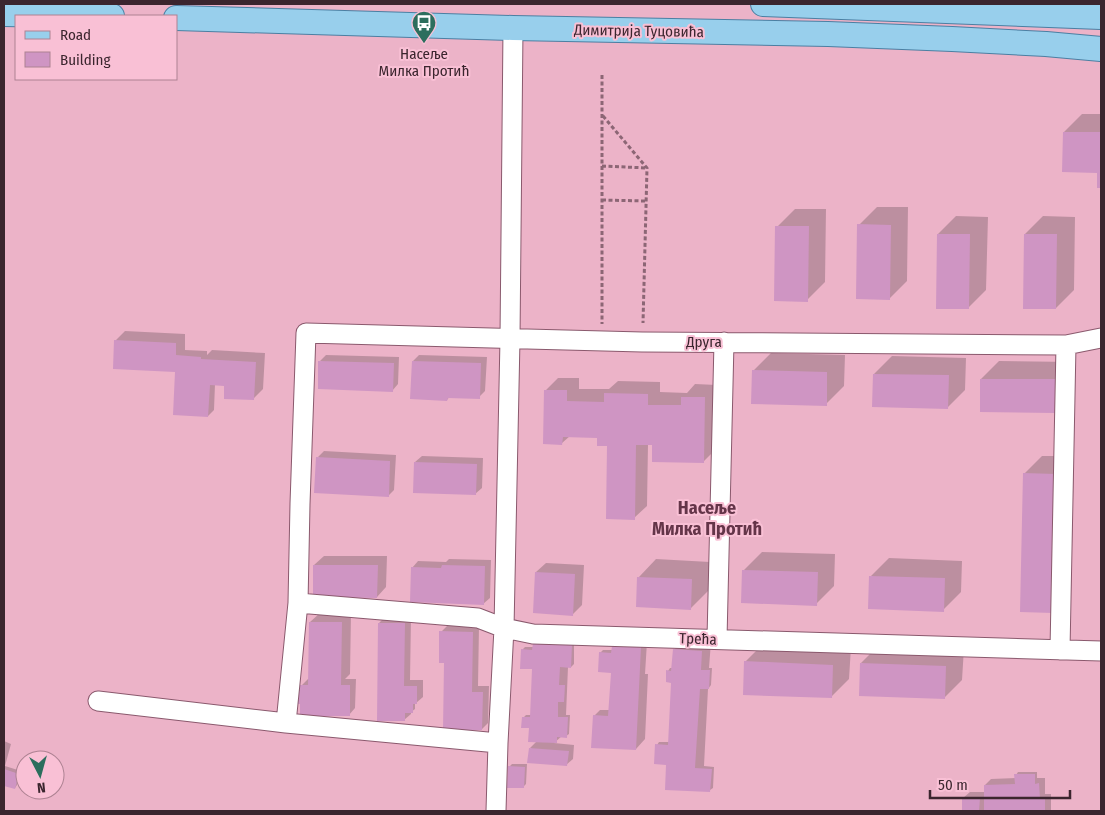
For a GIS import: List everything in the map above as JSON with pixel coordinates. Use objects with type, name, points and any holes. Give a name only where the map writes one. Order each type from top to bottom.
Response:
[{"type":"main road","points":[[763,4],[1101,17]]},
{"type":"main road","points":[[4,14],[58,15]]},
{"type":"main road","name":"Димитрија Туцовића","points":[[178,18],[513,28],[828,34],[1046,44],[1101,49]]},
{"type":"street","points":[[496,811],[504,628],[510,338],[513,28]]},
{"type":"street","name":"Друга","points":[[298,603],[306,333],[642,342],[1066,345],[1101,338]]},
{"type":"street","points":[[717,640],[724,342]]},
{"type":"street","points":[[1060,650],[1066,345]]},
{"type":"street","points":[[286,723],[298,603]]},
{"type":"street","name":"Трећа","points":[[298,603],[478,618],[504,628],[533,634],[1101,651]]},
{"type":"street","points":[[98,701],[286,723],[498,743]]},
{"type":"path","points":[[602,75],[602,341]]},
{"type":"path","points":[[602,116],[647,168],[642,342]]},
{"type":"path","points":[[602,166],[647,168]]},
{"type":"path","points":[[602,200],[646,200]]},
{"type":"building","points":[[1063,132],[1101,132],[1101,188],[1097,188],[1097,173],[1062,172]]},
{"type":"building","points":[[857,224],[891,225],[890,300],[856,299]]},
{"type":"building","points":[[775,226],[809,226],[808,302],[774,301]]},
{"type":"building","points":[[937,234],[970,234],[969,309],[936,309]]},
{"type":"building","points":[[1024,234],[1057,234],[1056,309],[1023,309]]},
{"type":"building","points":[[114,340],[176,343],[176,355],[201,357],[201,359],[256,362],[254,400],[224,399],[224,386],[210,385],[208,417],[173,415],[175,372],[113,369]]},
{"type":"building","points":[[318,361],[394,363],[393,392],[318,389]]},
{"type":"building","points":[[412,361],[481,363],[480,399],[448,398],[447,401],[410,399]]},
{"type":"building","points":[[752,370],[827,372],[827,406],[751,404]]},
{"type":"building","points":[[873,374],[949,375],[948,409],[872,407]]},
{"type":"building","points":[[980,379],[1055,379],[1055,413],[980,412]]},
{"type":"building","points":[[544,390],[567,390],[567,401],[604,402],[604,393],[648,394],[648,405],[681,405],[681,397],[705,397],[704,463],[652,462],[652,445],[636,445],[635,520],[606,519],[607,446],[597,446],[597,438],[563,437],[562,445],[543,444]]},
{"type":"building","points":[[316,457],[390,461],[389,497],[314,493]]},
{"type":"building","points":[[414,462],[477,464],[476,495],[413,493]]},
{"type":"building","points":[[1023,473],[1056,474],[1053,613],[1020,612]]},
{"type":"building","points":[[313,565],[378,565],[377,598],[313,597]]},
{"type":"building","points":[[442,565],[485,566],[484,605],[410,602],[411,567],[441,568]]},
{"type":"building","points":[[742,570],[818,572],[817,606],[741,603]]},
{"type":"building","points":[[535,572],[575,574],[573,616],[533,613]]},
{"type":"building","points":[[869,576],[945,578],[944,612],[868,609]]},
{"type":"building","points":[[637,577],[692,579],[691,610],[636,607]]},
{"type":"building","points":[[309,622],[342,622],[341,685],[350,685],[350,716],[300,716],[300,704],[291,704],[292,691],[300,691],[300,685],[308,685]]},
{"type":"building","points":[[378,623],[405,623],[404,686],[417,686],[417,704],[413,704],[413,713],[405,713],[405,721],[377,721]]},
{"type":"building","points":[[439,631],[473,632],[472,692],[483,692],[482,730],[443,730],[444,663],[439,663]]},
{"type":"building","points":[[533,643],[572,645],[571,668],[560,667],[559,685],[565,685],[564,702],[558,702],[558,717],[568,717],[567,738],[557,737],[557,743],[528,742],[529,728],[521,728],[522,717],[530,717],[532,669],[520,669],[521,649],[532,650]]},
{"type":"building","points":[[612,646],[641,647],[636,750],[591,748],[593,715],[608,716],[611,673],[598,672],[599,652],[611,653]]},
{"type":"building","points":[[673,649],[702,651],[701,670],[710,670],[709,689],[700,689],[695,768],[712,769],[710,792],[665,790],[666,765],[654,764],[655,744],[668,745],[671,683],[666,682],[666,670],[671,671]]},
{"type":"building","points":[[744,661],[833,665],[832,698],[743,695]]},
{"type":"building","points":[[860,663],[946,666],[945,699],[859,696]]},
{"type":"building","points":[[529,748],[569,751],[567,766],[527,763]]},
{"type":"building","points":[[508,766],[525,767],[524,788],[507,788]]},
{"type":"building","points":[[4,769],[15,773],[15,789],[4,786]]},
{"type":"building","points":[[1014,774],[1035,774],[1035,784],[1039,783],[1040,799],[1045,799],[1045,811],[984,811],[984,785],[1015,784]]},
{"type":"building","points":[[962,797],[980,798],[979,811],[962,811]]},
{"type":"place","name":"Насеље Милка Протић","points":[[424,44]]},
{"type":"district","name":"Насеље Милка Протић","points":[[707,518]]}]
